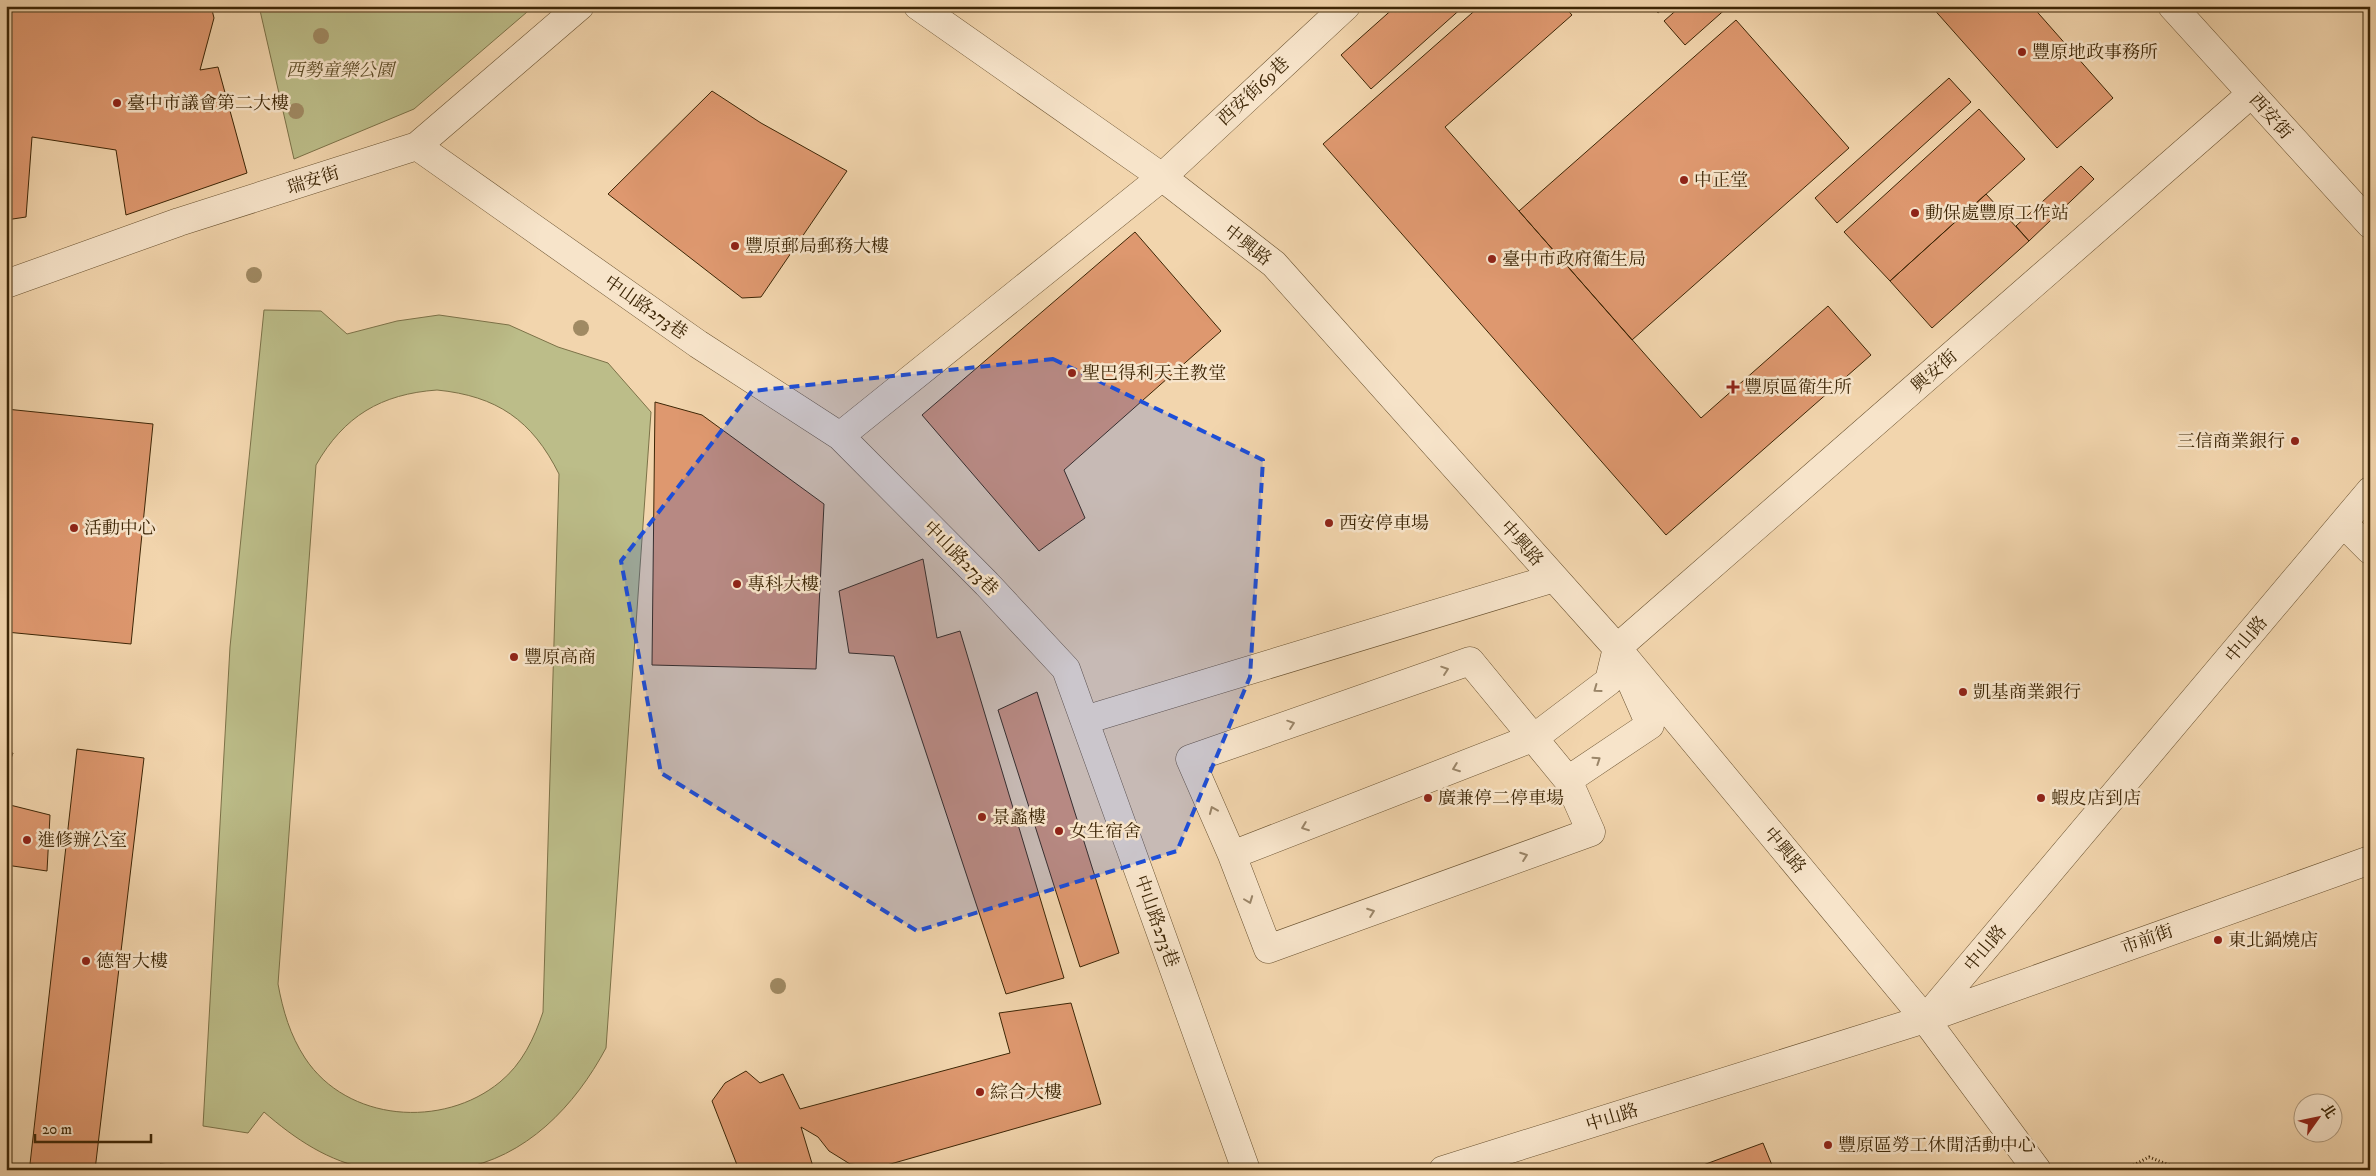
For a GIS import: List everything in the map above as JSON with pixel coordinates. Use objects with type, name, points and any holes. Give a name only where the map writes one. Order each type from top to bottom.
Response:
[{"type":"street","name":"瑞安街","points":[[6,284],[180,222],[417,146],[580,6]]},
{"type":"street","name":"中興路","points":[[918,6],[1162,177],[1274,264],[1617,648],[1925,1019],[2037,1170]]},
{"type":"street","name":"西安街","points":[[2172,6],[2370,224]]},
{"type":"street","name":"西安街69巷","points":[[840,436],[1162,177],[1328,12]]},
{"type":"street","name":"興安街","points":[[1617,648],[2251,94]]},
{"type":"street","name":"中山路273巷","points":[[417,146],[698,344],[840,436],[988,584],[1066,669],[1246,1170]]},
{"type":"street","name":"中山路","points":[[1443,1170],[1925,1019],[2370,491]]},
{"type":"street","points":[[2344,524],[2370,550]]},
{"type":"street","points":[[1085,720],[1554,578]]},
{"type":"street","points":[[1232,855],[1535,737],[1609,681],[1617,648]]},
{"type":"street","points":[[1568,780],[1650,725],[1617,648]]},
{"type":"street","points":[[1470,661],[1535,737],[1568,780],[1591,832],[1268,949],[1232,855],[1190,759],[1470,661]]},
{"type":"street","name":"市前街","points":[[1925,1019],[2370,860]]},
{"type":"path","points":[[2124,1170],[2148,1157],[2182,1170]]},
{"type":"highlighted area","points":[[1053,359],[1263,460],[1250,677],[1177,851],[917,931],[661,773],[621,561],[752,391]]},
{"type":"green space","name":"西勢童樂公園","points":[[259,6],[534,6],[414,109],[294,159]]},
{"type":"green space","points":[[264,310],[321,311],[347,334],[397,321],[439,315],[509,325],[558,347],[608,363],[651,412],[606,1048],[594,1069],[563,1109],[527,1141],[505,1154],[483,1163],[453,1170],[370,1169],[341,1161],[313,1148],[264,1112],[248,1133],[203,1126],[230,647]],"holes":[[[437,390],[458,393],[495,405],[524,425],[537,439],[559,474],[543,1012],[536,1032],[521,1059],[500,1082],[477,1097],[451,1107],[424,1112],[397,1112],[370,1106],[345,1095],[323,1079],[305,1058],[295,1041],[285,1013],[278,984],[316,465],[339,433],[352,421],[381,403],[417,392]]]},
{"type":"building","name":"臺中市議會第二大樓","points":[[6,6],[211,6],[214,18],[200,70],[218,67],[247,173],[126,215],[116,150],[32,137],[26,217],[6,220]]},
{"type":"building","points":[[1396,6],[1464,6],[1371,89],[1341,55]]},
{"type":"building","name":"臺中市政府衛生局","points":[[1480,6],[1564,6],[1572,15],[1445,127],[1701,418],[1828,306],[1871,355],[1666,535],[1323,144]]},
{"type":"building","points":[[1651,6],[1666,6],[1658,13]]},
{"type":"building","points":[[1681,6],[1729,6],[1685,45],[1664,21]]},
{"type":"building","name":"豐原地政事務所","points":[[1931,6],[2032,6],[2113,98],[2057,148]]},
{"type":"building","name":"中正堂","points":[[1736,20],[1849,148],[1632,340],[1519,211]]},
{"type":"building","points":[[1949,78],[1971,102],[1837,223],[1815,198]]},
{"type":"building","name":"豐原郵局郵務大樓","points":[[712,91],[761,123],[847,171],[761,297],[742,298],[608,194]]},
{"type":"building","name":"動保處豐原工作站","points":[[1979,109],[2025,159],[1890,281],[1844,232]]},
{"type":"building","points":[[2081,166],[2094,179],[2029,241],[2016,226]]},
{"type":"building","points":[[1986,194],[2029,241],[1932,328],[1890,281]]},
{"type":"building","name":"聖巴得利天主教堂","points":[[1135,232],[1221,331],[1064,470],[1085,518],[1039,551],[922,415]]},
{"type":"building","name":"專科大樓","points":[[655,402],[702,415],[824,504],[816,669],[652,665]]},
{"type":"building","name":"活動中心","points":[[6,409],[153,424],[131,644],[6,632]]},
{"type":"building","name":"景蠡樓","points":[[923,559],[937,638],[960,631],[1064,978],[1006,994],[894,656],[849,653],[839,591]]},
{"type":"building","name":"女生宿舍","points":[[1037,692],[1119,953],[1080,967],[998,710]]},
{"type":"building","name":"德智大樓","points":[[77,749],[144,758],[95,1170],[30,1164]]},
{"type":"building","points":[[6,753],[13,753],[6,773]]},
{"type":"building","name":"進修辦公室","points":[[6,804],[50,815],[47,871],[6,865]]},
{"type":"building","name":"綜合大樓","points":[[1071,1003],[1101,1104],[880,1167],[850,1164],[829,1151],[818,1137],[801,1127],[814,1170],[739,1170],[712,1101],[725,1083],[746,1071],[760,1083],[783,1074],[800,1109],[1010,1053],[999,1013]]},
{"type":"building","points":[[1763,1143],[1774,1170],[1696,1170],[1695,1168]]},
{"type":"building","points":[[160,1164],[233,1170],[159,1170]]},
{"type":"place","name":"豐原地政事務所","points":[[2022,52]]},
{"type":"place","name":"臺中市議會第二大樓","points":[[117,103]]},
{"type":"place","name":"中正堂","points":[[1684,180]]},
{"type":"place","name":"動保處豐原工作站","points":[[1915,213]]},
{"type":"place","name":"豐原郵局郵務大樓","points":[[735,246]]},
{"type":"place","name":"臺中市政府衛生局","points":[[1492,259]]},
{"type":"place","name":"聖巴得利天主教堂","points":[[1072,373]]},
{"type":"place","name":"豐原區衛生所","points":[[1733,387]]},
{"type":"place","name":"三信商業銀行","points":[[2295,441]]},
{"type":"place","name":"西安停車場","points":[[1329,523]]},
{"type":"place","name":"活動中心","points":[[74,528]]},
{"type":"place","name":"專科大樓","points":[[737,584]]},
{"type":"place","name":"豐原高商","points":[[514,657]]},
{"type":"place","name":"凱基商業銀行","points":[[1963,692]]},
{"type":"place","name":"廣兼停二停車場","points":[[1428,798]]},
{"type":"place","name":"蝦皮店到店","points":[[2041,798]]},
{"type":"place","name":"景蠡樓","points":[[982,817]]},
{"type":"place","name":"女生宿舍","points":[[1059,831]]},
{"type":"place","name":"進修辦公室","points":[[27,840]]},
{"type":"place","name":"東北鍋燒店","points":[[2218,940]]},
{"type":"place","name":"德智大樓","points":[[86,961]]},
{"type":"place","name":"綜合大樓","points":[[980,1092]]},
{"type":"place","name":"豐原區勞工休閒活動中心","points":[[1828,1145]]}]
